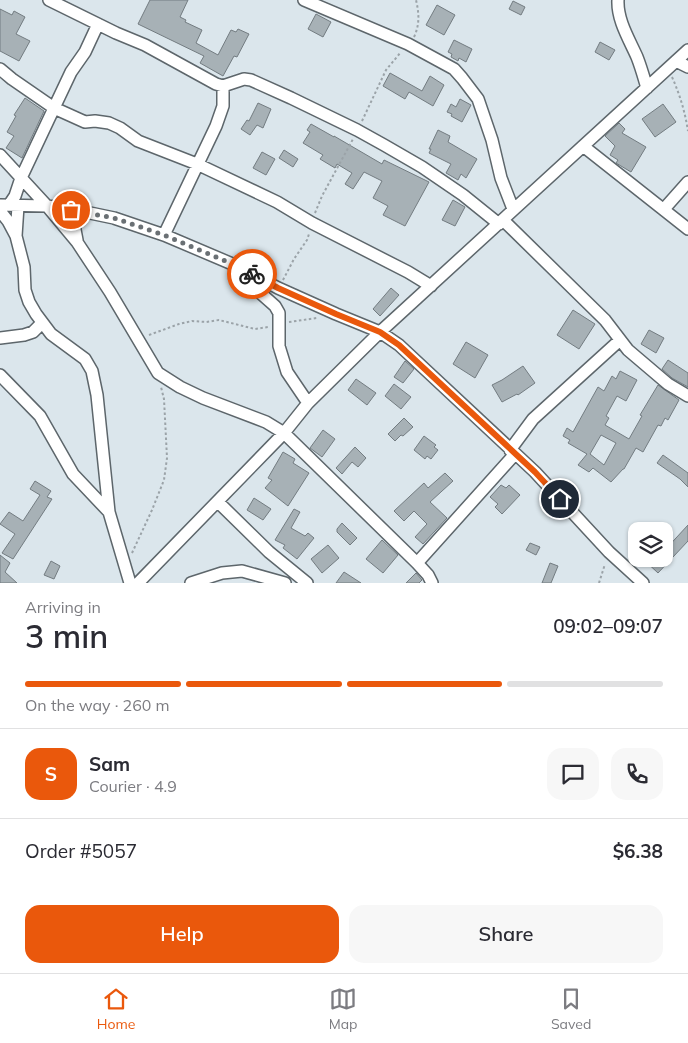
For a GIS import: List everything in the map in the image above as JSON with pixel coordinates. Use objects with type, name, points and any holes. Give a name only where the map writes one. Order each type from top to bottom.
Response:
[{"type":"street","points":[[49,0],[145,45],[216,84],[223,86],[244,79],[251,80],[291,98],[357,130],[422,168],[501,222],[605,320],[628,350],[668,384],[688,396]]},
{"type":"street","points":[[304,0],[408,44],[454,69],[478,99],[492,140],[500,178],[513,209]]},
{"type":"street","points":[[618,0],[618,8],[625,32],[638,58],[647,88]]},
{"type":"street","points":[[16,236],[8,221],[7,207],[15,196],[21,178],[71,72],[85,52],[98,24]]},
{"type":"street","points":[[138,583],[284,433],[308,403],[380,332],[688,50]]},
{"type":"street","points":[[672,65],[688,67]]},
{"type":"street","points":[[0,69],[54,108],[85,122],[109,123],[120,128],[138,141],[197,164],[277,202],[312,223],[408,272],[431,286]]},
{"type":"street","points":[[164,235],[216,126],[223,106],[223,86]]},
{"type":"street","points":[[583,146],[688,229]]},
{"type":"street","points":[[0,155],[77,242],[110,292],[158,373],[180,387],[203,398],[266,422],[284,433],[418,563],[432,583]]},
{"type":"street","points":[[664,209],[688,182]]},
{"type":"street","points":[[7,207],[47,206],[114,218],[164,235],[237,266],[278,288],[380,332],[399,345],[535,472],[609,552],[643,583]]},
{"type":"street","points":[[7,207],[24,267],[25,290],[29,302],[51,334],[85,359],[92,371],[97,395],[109,512],[130,583]]},
{"type":"street","points":[[71,210],[77,242]]},
{"type":"street","points":[[237,266],[257,290],[276,306],[279,313],[279,346],[287,372],[308,403]]},
{"type":"street","points":[[0,338],[33,332],[42,323]]},
{"type":"street","points":[[418,563],[513,452],[533,418],[620,340]]},
{"type":"street","points":[[0,375],[40,416],[73,474],[109,512]]},
{"type":"street","points":[[218,502],[269,552],[307,583]]},
{"type":"street","points":[[191,583],[222,573],[242,571],[285,583]]},
{"type":"path","points":[[278,288],[307,240],[322,196],[386,70],[415,35],[419,16],[416,0]]},
{"type":"path","points":[[672,65],[688,131]]},
{"type":"path","points":[[137,339],[192,320],[206,322],[220,320],[255,329],[317,318]]},
{"type":"path","points":[[126,567],[164,480],[167,458],[164,399],[158,373]]},
{"type":"path","points":[[598,583],[609,552]]},
{"type":"building","points":[[150,0],[188,0],[180,17],[186,20],[185,22],[202,30],[196,43],[218,55],[231,30],[236,32],[238,29],[249,34],[237,57],[234,56],[223,76],[200,63],[204,56],[138,24]]},
{"type":"building","points":[[513,1],[525,7],[521,15],[509,9]]},
{"type":"building","points":[[437,5],[455,15],[444,35],[426,25]]},
{"type":"building","points":[[0,9],[12,15],[14,11],[25,17],[16,34],[30,41],[19,61],[0,51]]},
{"type":"building","points":[[316,14],[331,22],[323,37],[308,29]]},
{"type":"building","points":[[454,40],[472,49],[466,62],[459,58],[458,61],[451,57],[452,54],[448,52]]},
{"type":"building","points":[[600,42],[615,50],[609,60],[595,52]]},
{"type":"building","points":[[390,73],[422,91],[430,76],[444,85],[433,106],[409,92],[405,99],[383,86]]},
{"type":"building","points":[[25,98],[44,111],[22,158],[6,148],[14,136],[7,132],[16,116],[14,115]]},
{"type":"building","points":[[460,99],[471,105],[462,122],[447,112],[451,104],[456,107]]},
{"type":"building","points":[[258,103],[271,109],[263,128],[257,125],[250,135],[241,129],[247,120],[249,121]]},
{"type":"building","points":[[663,104],[676,122],[655,137],[642,119]]},
{"type":"building","points":[[619,123],[625,129],[622,133],[646,147],[631,172],[616,163],[618,160],[610,155],[615,146],[605,136]]},
{"type":"building","points":[[311,124],[382,164],[384,160],[429,182],[405,226],[383,215],[388,206],[373,198],[382,181],[364,172],[353,189],[345,184],[352,173],[337,164],[335,168],[320,159],[323,155],[303,143],[310,132],[307,130]]},
{"type":"building","points":[[438,130],[450,136],[448,142],[477,159],[466,178],[461,174],[458,180],[446,173],[451,164],[429,153]]},
{"type":"building","points":[[284,150],[298,159],[293,167],[279,158]]},
{"type":"building","points":[[262,152],[275,159],[266,175],[253,168]]},
{"type":"building","points":[[453,200],[465,207],[455,226],[442,220]]},
{"type":"building","points":[[391,288],[399,295],[380,316],[373,309]]},
{"type":"building","points":[[573,310],[595,324],[579,349],[557,335]]},
{"type":"building","points":[[649,330],[664,338],[656,353],[641,344]]},
{"type":"building","points":[[466,342],[488,355],[475,378],[453,364]]},
{"type":"building","points":[[668,360],[688,373],[688,387],[672,378],[662,369]]},
{"type":"building","points":[[405,361],[414,369],[403,383],[394,377]]},
{"type":"building","points":[[523,366],[535,383],[518,395],[502,402],[492,385]]},
{"type":"building","points":[[620,371],[637,380],[626,401],[617,396],[606,416],[609,418],[605,425],[629,439],[642,416],[640,415],[658,385],[679,400],[668,420],[665,418],[661,426],[658,425],[643,452],[636,448],[624,469],[611,482],[593,468],[589,472],[578,465],[587,454],[568,443],[570,440],[563,436],[567,428],[573,432],[598,387],[604,391],[612,376],[616,379]],"holes":[[[601,435],[616,443],[604,465],[590,454]]]},
{"type":"building","points":[[356,379],[376,393],[367,405],[348,390]]},
{"type":"building","points":[[394,384],[411,397],[401,409],[385,396]]},
{"type":"building","points":[[404,418],[413,427],[395,441],[388,434]]},
{"type":"building","points":[[323,430],[335,439],[322,457],[310,448]]},
{"type":"building","points":[[424,436],[436,445],[434,447],[438,450],[431,459],[427,456],[425,459],[414,450]]},
{"type":"building","points":[[355,447],[366,458],[358,467],[352,462],[342,474],[336,468]]},
{"type":"building","points":[[283,452],[295,459],[293,463],[309,473],[288,506],[265,488],[272,480],[268,478]]},
{"type":"building","points":[[663,455],[688,473],[688,487],[657,463]]},
{"type":"building","points":[[445,473],[453,481],[430,502],[447,518],[423,544],[415,537],[427,524],[414,511],[404,521],[394,511],[424,483],[428,488]]},
{"type":"building","points":[[35,481],[51,491],[47,497],[52,499],[13,559],[2,553],[15,534],[0,524],[9,512],[23,521],[40,495],[30,489]]},
{"type":"building","points":[[501,485],[506,488],[509,485],[520,495],[502,514],[495,507],[498,504],[490,497]]},
{"type":"building","points":[[254,498],[271,509],[263,520],[247,510]]},
{"type":"building","points":[[294,509],[300,512],[291,528],[305,536],[308,533],[314,538],[297,559],[283,548],[285,545],[275,540]]},
{"type":"building","points":[[342,523],[357,538],[350,545],[337,532]]},
{"type":"building","points":[[688,525],[688,541],[673,557],[673,541]]},
{"type":"building","points":[[382,540],[398,555],[383,573],[366,559]]},
{"type":"building","points":[[530,543],[540,547],[536,555],[526,550]]},
{"type":"building","points":[[328,545],[339,558],[322,573],[311,559]]},
{"type":"building","points":[[0,555],[10,563],[5,572],[17,583],[0,583]]},
{"type":"building","points":[[51,561],[60,566],[54,579],[44,575]]},
{"type":"building","points":[[550,563],[558,566],[551,583],[542,583]]},
{"type":"building","points":[[652,567],[664,567],[658,573]]},
{"type":"building","points":[[344,572],[361,583],[336,583]]},
{"type":"building","points":[[416,573],[422,580],[419,583],[406,583]]},
{"type":"way so far","points":[[71,210],[114,218],[164,235],[252,274]]},
{"type":"route","points":[[252,274],[278,288],[380,332],[399,345],[535,472],[560,499]]}]
